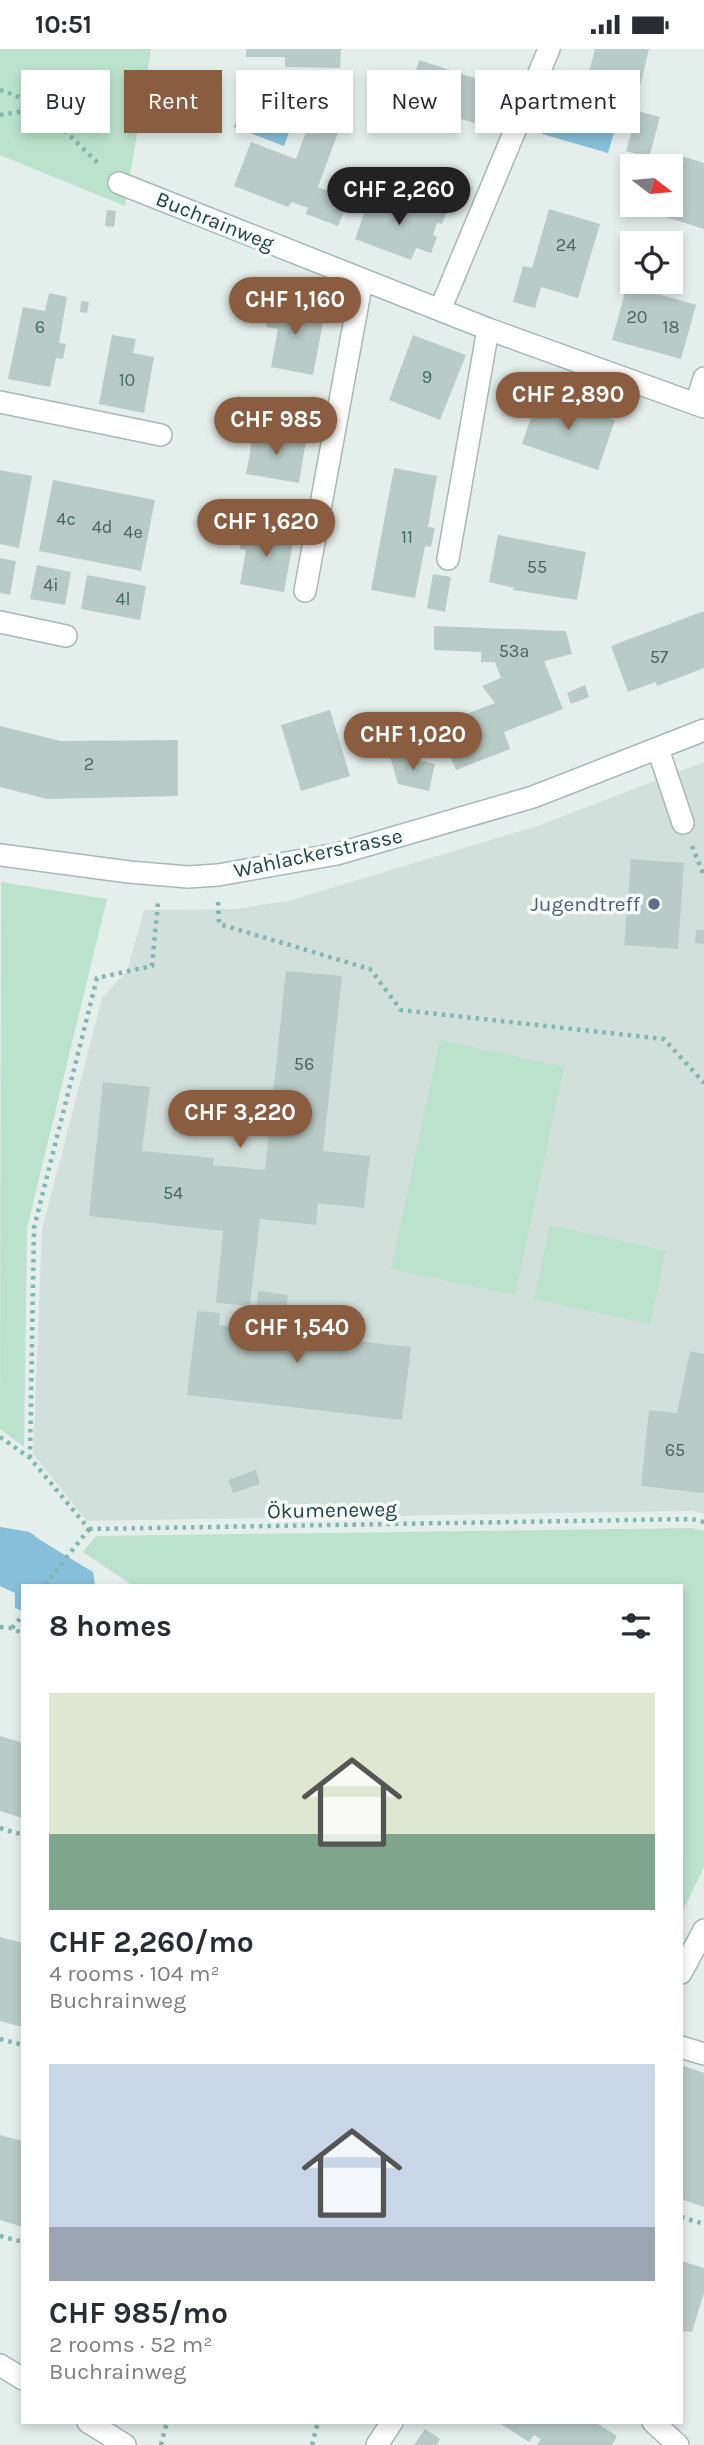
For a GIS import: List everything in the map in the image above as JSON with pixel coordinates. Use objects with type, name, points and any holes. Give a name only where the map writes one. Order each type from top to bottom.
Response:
[{"type":"street","points":[[440,310],[549,49]]},
{"type":"street","name":"Buchrainweg","points":[[119,183],[362,281],[700,405]]},
{"type":"street","points":[[305,591],[362,281]]},
{"type":"street","points":[[448,559],[488,329]]},
{"type":"street","points":[[700,405],[704,378]]},
{"type":"street","points":[[0,402],[161,435]]},
{"type":"street","points":[[0,622],[66,636]]},
{"type":"street","name":"Wahlackerstrasse","points":[[0,855],[161,876],[218,875],[368,846],[533,797],[704,730]]},
{"type":"street","points":[[657,749],[683,823]]},
{"type":"street","points":[[683,1969],[704,1930]]},
{"type":"street","points":[[683,2048],[704,2054]]},
{"type":"street","points":[[91,2424],[125,2445]]},
{"type":"street","points":[[377,2445],[392,2424]]},
{"type":"street","points":[[655,2424],[678,2445]]},
{"type":"path","points":[[0,90],[21,99]]},
{"type":"path","points":[[0,115],[21,112]]},
{"type":"path","points":[[65,133],[119,183]]},
{"type":"path","points":[[30,1458],[34,1228],[97,978],[152,966],[161,876]]},
{"type":"path","points":[[218,897],[219,924],[370,969],[401,1010],[664,1039],[704,1083]]},
{"type":"path","points":[[0,1437],[30,1458],[89,1529],[46,1584]]},
{"type":"path","name":"Ökumeneweg","points":[[89,1529],[692,1519],[704,1523]]},
{"type":"path","points":[[12,1628],[21,1616]]},
{"type":"path","points":[[0,1627],[12,1628],[21,1633]]},
{"type":"path","points":[[0,1828],[21,1834]]},
{"type":"path","points":[[0,2039],[21,2044]]},
{"type":"path","points":[[683,2218],[704,2224]]},
{"type":"path","points":[[0,2235],[21,2241]]},
{"type":"path","points":[[161,2445],[166,2424]]},
{"type":"path","points":[[312,2445],[317,2424]]},
{"type":"shaded area","points":[[704,762],[704,1514],[693,1511],[87,1521],[33,1454],[42,1229],[102,998],[127,971],[144,910],[234,909],[288,901],[540,825]]},
{"type":"green space","points":[[0,49],[151,49],[148,70],[124,70],[124,133],[137,133],[125,206],[0,155]]},
{"type":"green space","points":[[1,882],[107,899],[27,1228],[24,1447],[0,1429]]},
{"type":"green space","points":[[440,1040],[564,1067],[515,1295],[391,1269]]},
{"type":"green space","points":[[550,1225],[666,1251],[650,1324],[534,1299]]},
{"type":"green space","points":[[691,1528],[704,1531],[704,1867],[683,1911],[683,1584],[131,1584],[83,1552],[96,1536]]},
{"type":"water","points":[[250,133],[289,133],[284,146]]},
{"type":"water","points":[[542,133],[614,133],[608,153]]},
{"type":"water","points":[[0,1527],[30,1532],[93,1572],[95,1584],[21,1584],[21,1610],[15,1608],[15,1593],[0,1586]]},
{"type":"building","points":[[246,49],[341,49],[340,68],[285,67],[285,57],[246,57]]},
{"type":"building","points":[[595,49],[649,49],[640,86],[640,70],[590,70]]},
{"type":"building","points":[[419,60],[450,70],[416,70]]},
{"type":"building","points":[[461,74],[475,78],[475,123],[461,119]]},
{"type":"building","points":[[640,112],[660,117],[650,154],[626,151],[631,133],[640,133]]},
{"type":"building","points":[[306,133],[338,133],[318,187],[349,199],[338,226],[306,214],[308,208],[292,202],[288,207],[234,186],[251,142],[296,159]]},
{"type":"building","points":[[683,157],[704,163],[704,229],[665,217],[683,217]]},
{"type":"building","points":[[371,194],[420,212],[424,202],[447,211],[442,224],[437,223],[433,235],[437,237],[431,253],[416,248],[411,260],[355,239]]},
{"type":"building","points":[[549,209],[600,224],[578,298],[541,287],[535,308],[513,302],[523,266],[532,268]]},
{"type":"building","points":[[107,210],[116,211],[114,227],[105,226]]},
{"type":"building","points":[[49,293],[67,297],[59,343],[66,344],[63,359],[56,358],[50,387],[8,379],[23,307],[45,311]]},
{"type":"building","points":[[625,294],[658,294],[696,305],[681,359],[612,340]]},
{"type":"building","points":[[81,301],[89,302],[87,313],[80,312]]},
{"type":"building","points":[[270,302],[325,312],[313,375],[271,367],[278,329],[266,327]]},
{"type":"building","points":[[112,335],[136,339],[133,353],[154,357],[144,413],[99,404]]},
{"type":"building","points":[[413,335],[466,355],[440,420],[389,400]]},
{"type":"building","points":[[539,394],[615,420],[598,470],[522,444]]},
{"type":"building","points":[[254,430],[306,440],[299,483],[246,474]]},
{"type":"building","points":[[394,468],[437,476],[428,527],[435,528],[431,547],[425,546],[415,598],[371,590]]},
{"type":"building","points":[[0,470],[32,476],[19,548],[0,544]]},
{"type":"building","points":[[53,480],[155,500],[141,571],[39,551]]},
{"type":"building","points":[[243,528],[294,537],[284,592],[240,584],[246,550],[240,549]]},
{"type":"building","points":[[498,535],[586,552],[577,600],[513,590],[514,588],[489,582]]},
{"type":"building","points":[[0,558],[16,561],[10,595],[0,593]]},
{"type":"building","points":[[37,565],[71,572],[65,605],[30,599]]},
{"type":"building","points":[[433,574],[451,577],[445,612],[427,608]]},
{"type":"building","points":[[87,575],[146,586],[140,620],[81,609]]},
{"type":"building","points":[[704,611],[704,668],[657,686],[656,682],[628,692],[611,646]]},
{"type":"building","points":[[434,626],[566,631],[572,654],[544,661],[563,709],[504,732],[510,749],[456,770],[438,725],[495,703],[482,686],[501,678],[495,662],[481,662],[481,652],[434,650]]},
{"type":"building","points":[[585,685],[589,697],[571,704],[567,693]]},
{"type":"building","points":[[330,710],[350,776],[301,791],[281,725]]},
{"type":"building","points":[[0,726],[61,741],[178,740],[178,796],[47,799],[0,787]]},
{"type":"building","points":[[389,753],[435,764],[429,791],[398,784]]},
{"type":"building","points":[[631,859],[684,863],[678,949],[624,945]]},
{"type":"building","points":[[696,930],[704,930],[704,944],[695,943]]},
{"type":"building","points":[[286,971],[342,976],[323,1151],[370,1156],[364,1208],[318,1203],[316,1225],[260,1219],[250,1306],[216,1303],[223,1231],[89,1216],[103,1082],[150,1087],[142,1151],[214,1158],[213,1165],[265,1170]]},
{"type":"building","points":[[258,1291],[288,1295],[285,1321],[348,1329],[347,1340],[411,1347],[402,1420],[187,1395],[197,1311],[220,1313],[219,1325],[260,1330],[261,1323],[255,1322]]},
{"type":"building","points":[[690,1351],[704,1354],[704,1493],[641,1486],[649,1410],[677,1413]]},
{"type":"building","points":[[256,1470],[260,1484],[233,1493],[228,1480]]},
{"type":"building","points":[[0,1736],[21,1742],[21,1817],[0,1811]]},
{"type":"building","points":[[0,1937],[21,1942],[21,2026],[0,2021]]},
{"type":"building","points":[[683,2066],[704,2073],[704,2207],[683,2200]]},
{"type":"building","points":[[0,2135],[21,2140],[21,2226],[0,2220]]},
{"type":"building","points":[[683,2262],[704,2268],[704,2293],[692,2332],[684,2331],[683,2333]]},
{"type":"building","points":[[501,2424],[598,2424],[617,2436],[612,2445],[537,2445],[541,2439],[534,2435],[529,2442]]},
{"type":"building","points":[[425,2429],[440,2439],[437,2445],[414,2445]]},
{"type":"place","name":"Jugendtreff","points":[[654,904]]}]
